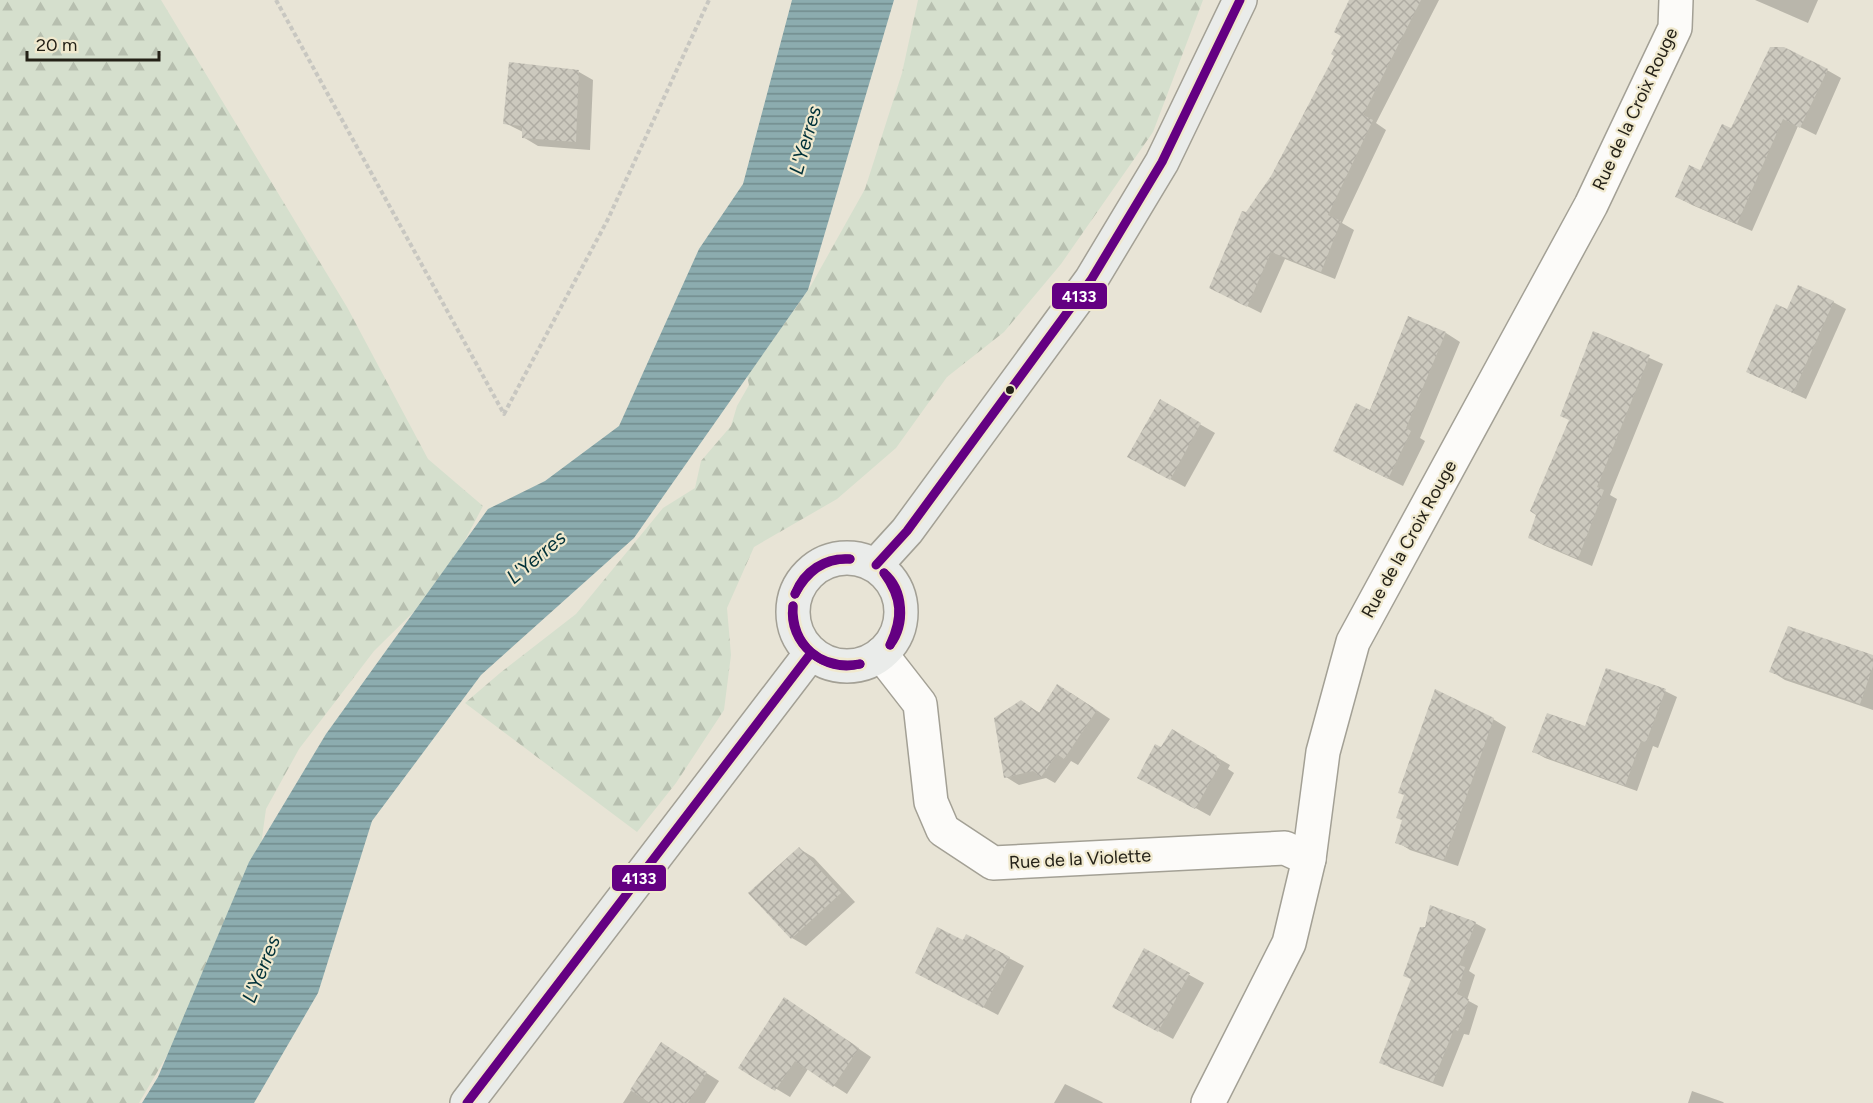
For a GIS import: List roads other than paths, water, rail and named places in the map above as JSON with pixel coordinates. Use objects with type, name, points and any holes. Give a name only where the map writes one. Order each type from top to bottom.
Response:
[{"type":"street","points":[[876,565],[907,531],[1091,280],[1162,162],[1240,0]]},
{"type":"street","name":"Rue de la Croix Rouge","points":[[1208,1103],[1289,943],[1309,859],[1323,752],[1353,642],[1591,205],[1675,28],[1676,0]]},
{"type":"street","points":[[841,558],[859,559],[876,565],[889,577],[898,591],[901,608],[899,626],[893,642],[868,663],[846,666],[823,662],[811,653],[799,639],[793,622],[792,604],[798,587],[808,572],[823,562],[841,558]]},
{"type":"street","points":[[467,1103],[811,653]]},
{"type":"street","name":"Rue de la Violette","points":[[881,654],[920,704],[931,802],[944,830],[993,863],[1285,848],[1309,859]]},
{"type":"water","name":"L'Yerres","points":[[792,0],[894,0],[808,290],[634,538],[481,675],[372,821],[318,993],[254,1103],[142,1103],[158,1077],[249,862],[326,734],[488,509],[545,481],[619,426],[699,249],[743,184]]}]
